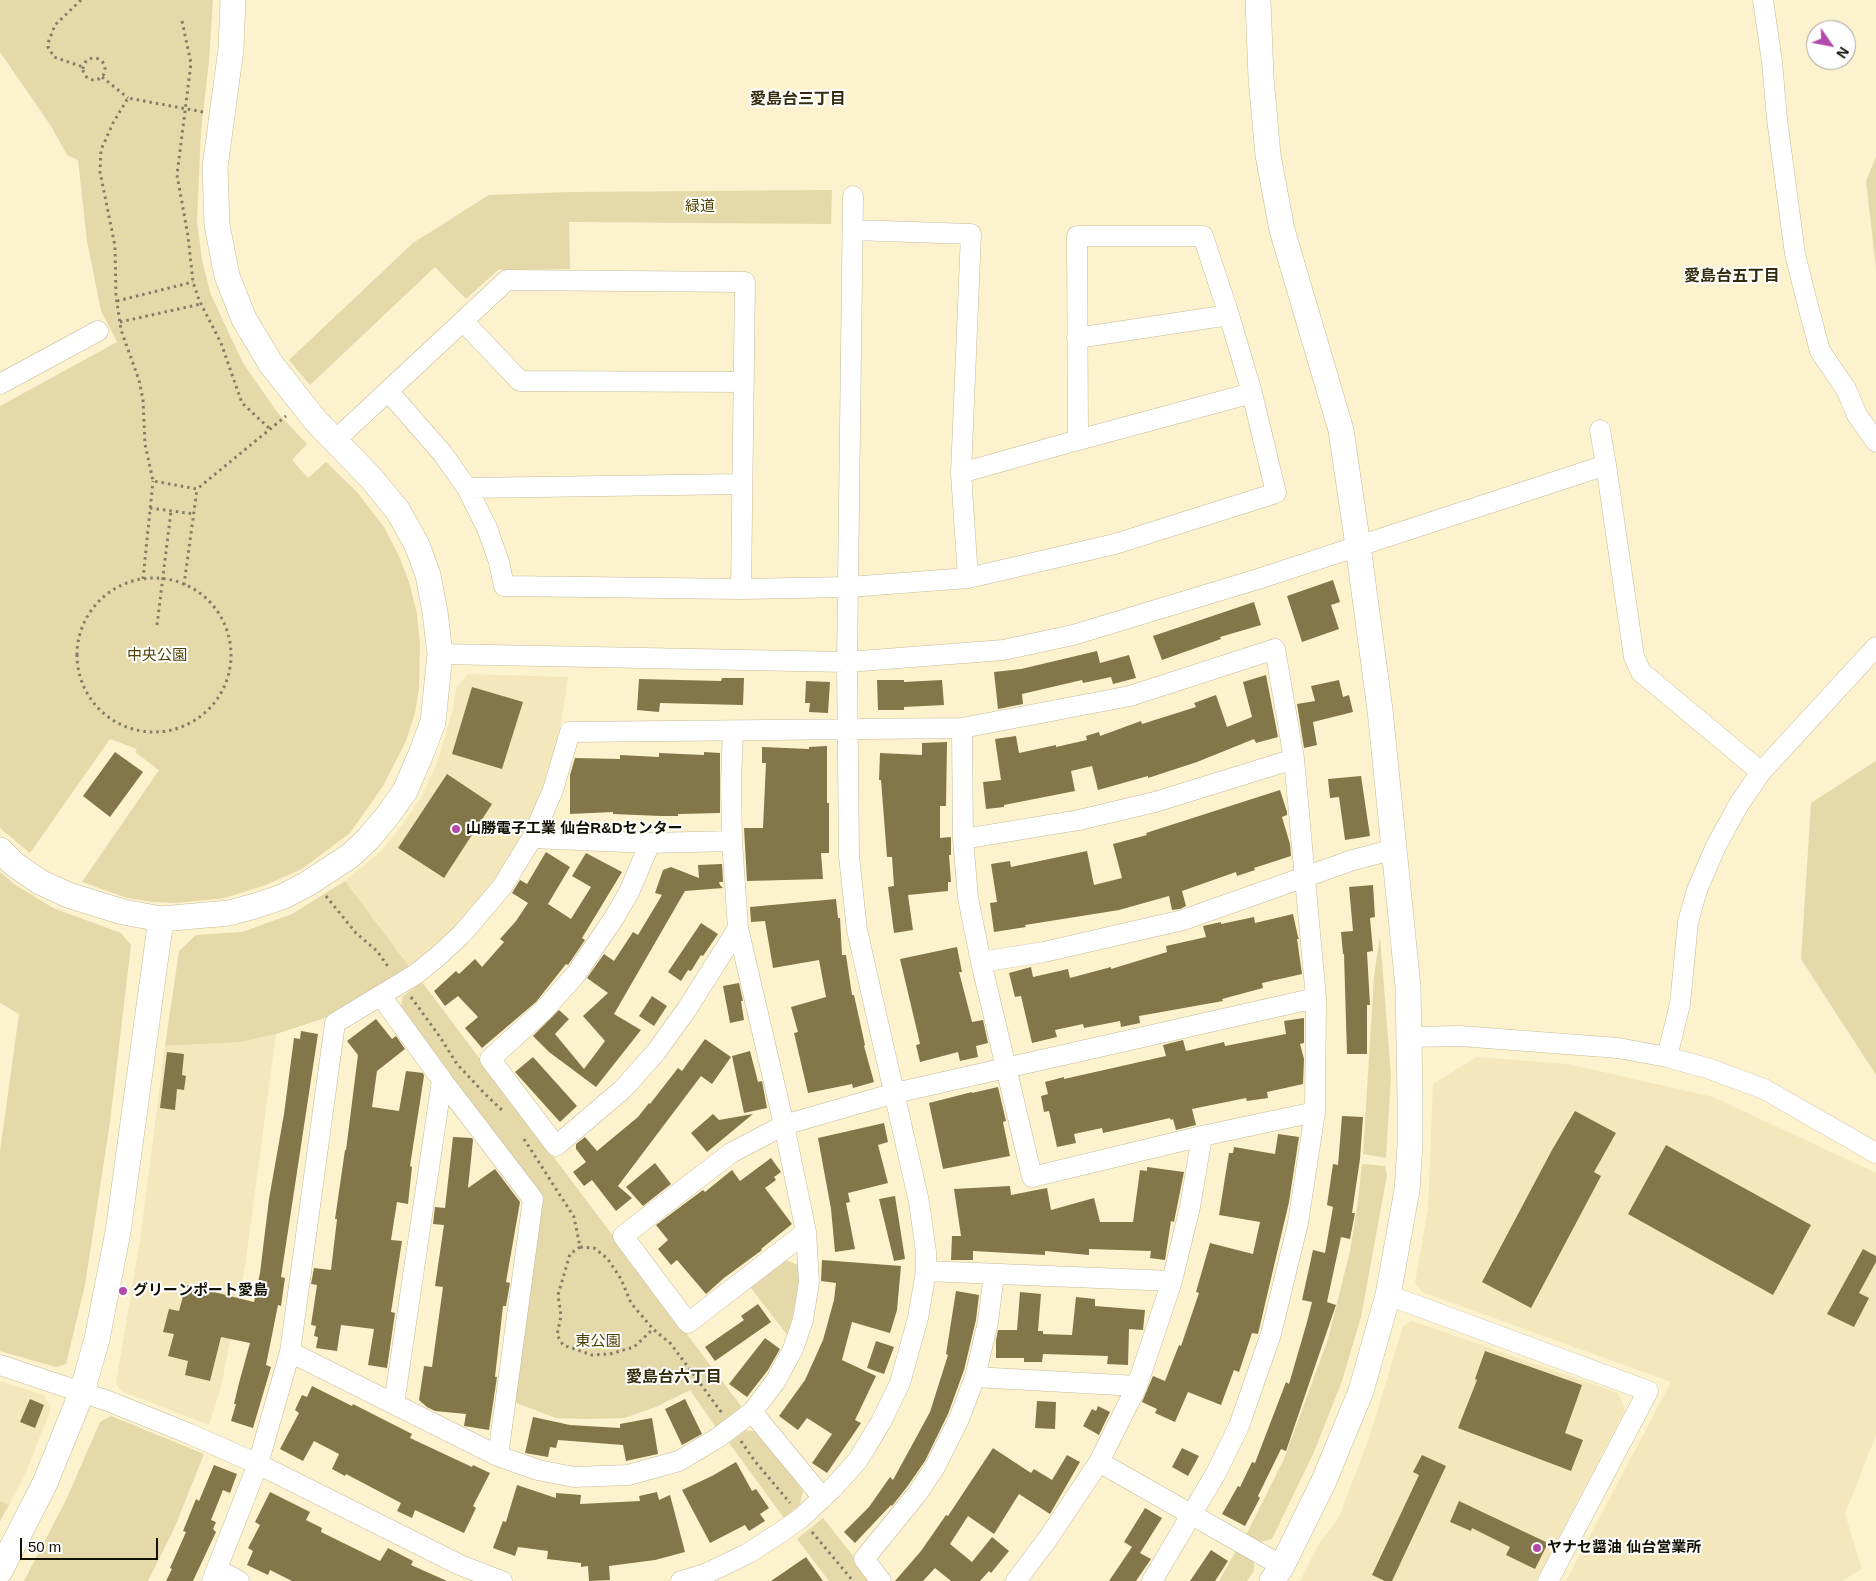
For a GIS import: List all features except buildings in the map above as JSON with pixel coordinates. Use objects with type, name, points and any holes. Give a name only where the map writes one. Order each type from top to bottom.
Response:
[{"type":"street","points":[[0,850],[14,864],[40,882],[68,895],[123,912],[161,919],[228,913],[255,906],[282,897],[329,871],[350,856],[368,839],[388,815],[404,790],[421,754],[433,722],[440,654],[428,575],[417,545],[398,511],[377,484],[314,420],[271,364],[244,319],[227,276],[217,225],[215,167],[231,49],[233,0]]},
{"type":"street","points":[[1099,1462],[1193,1515],[1277,1574],[1323,1484],[1361,1391],[1388,1295],[1407,1190],[1410,1145],[1408,987],[1380,710],[1341,430],[1282,230],[1268,155],[1261,78],[1258,0]]},
{"type":"street","points":[[1763,0],[1795,254],[1806,302],[1820,351],[1846,389],[1857,415],[1876,442]]},
{"type":"street","points":[[681,1581],[705,1574],[747,1554],[801,1518],[823,1498],[858,1460],[900,1383],[918,1318],[926,1271],[926,1252],[919,1202],[857,930],[849,856],[847,662],[853,196]]},
{"type":"street","points":[[853,230],[970,234],[961,473],[968,578]]},
{"type":"street","points":[[388,391],[443,454],[467,488],[488,528],[499,562],[504,586],[741,589],[848,587],[968,578],[1115,544],[1276,493],[1252,393],[1203,236],[1076,236],[1078,440]]},
{"type":"street","points":[[335,442],[507,280],[745,282],[741,589]]},
{"type":"street","points":[[1077,338],[1229,315]]},
{"type":"street","points":[[462,321],[520,381],[744,382]]},
{"type":"street","points":[[0,384],[98,331]]},
{"type":"street","points":[[961,473],[1252,393]]},
{"type":"street","points":[[1600,430],[1634,656],[1641,672],[1761,772]]},
{"type":"street","points":[[440,654],[847,662],[1003,650],[1073,635],[1358,546],[1606,465]]},
{"type":"street","points":[[467,488],[742,484]]},
{"type":"street","points":[[1668,1057],[1680,1004],[1688,922],[1697,890],[1720,838],[1739,804],[1761,772],[1876,647]]},
{"type":"street","points":[[239,1581],[215,1575],[258,1464],[290,1352],[335,1023],[416,974],[462,934],[502,887],[532,838],[553,790],[570,732],[962,728],[1130,696],[1275,649],[1294,759],[1316,998],[1314,1112],[1298,1224],[1271,1334],[1239,1426],[1193,1515],[1152,1581]]},
{"type":"street","points":[[962,728],[963,839],[968,898],[981,962],[1032,1177],[1202,1136],[1314,1112]]},
{"type":"street","points":[[290,1352],[498,1456],[538,1470],[574,1477],[628,1475],[679,1461],[752,1412],[775,1382],[793,1349],[803,1320],[809,1282],[806,1232],[784,1125],[738,928],[732,841],[734,731]]},
{"type":"street","points":[[963,839],[1079,820],[1127,809],[1294,759]]},
{"type":"street","points":[[532,838],[650,844],[732,841]]},
{"type":"street","points":[[650,844],[629,892],[614,918],[576,974],[544,1010],[490,1059],[556,1146],[622,1089],[656,1052],[687,1008],[738,928]]},
{"type":"street","points":[[981,962],[1044,952],[1183,920],[1305,876],[1353,860],[1395,849]]},
{"type":"street","points":[[0,1571],[45,1483],[82,1392],[97,1339],[118,1232],[161,919]]},
{"type":"street","points":[[381,996],[442,1080],[533,1199],[498,1456]]},
{"type":"street","points":[[806,1232],[688,1323],[623,1236],[731,1153],[784,1125],[895,1093],[1316,998]]},
{"type":"street","points":[[1410,1037],[1460,1036],[1618,1048],[1668,1057],[1710,1069],[1764,1089],[1876,1153]]},
{"type":"street","points":[[394,1404],[442,1080]]},
{"type":"street","points":[[1016,1581],[1049,1537],[1099,1462],[1137,1386],[1172,1281],[1190,1207],[1202,1136]]},
{"type":"street","points":[[926,1271],[1172,1281]]},
{"type":"street","points":[[882,1581],[864,1559],[898,1520],[935,1466],[959,1419],[975,1377],[988,1322],[994,1274]]},
{"type":"street","points":[[1388,1295],[1648,1391],[1548,1581]]},
{"type":"street","points":[[0,1365],[82,1392],[181,1430],[258,1464],[460,1565],[502,1581]]},
{"type":"street","points":[[975,1377],[1137,1386]]},
{"type":"street","points":[[752,1412],[823,1498]]},
{"type":"path","points":[[81,0],[55,25],[48,47],[54,57],[82,67]]},
{"type":"path","points":[[90,59],[101,60],[105,70],[102,77],[96,81],[89,80],[84,75],[82,67],[90,59]]},
{"type":"path","points":[[102,77],[128,98],[208,113]]},
{"type":"path","points":[[128,98],[113,123],[102,150],[100,172],[115,246],[117,301],[120,322],[144,400],[145,444],[153,481],[143,579]]},
{"type":"path","points":[[117,301],[193,282]]},
{"type":"path","points":[[120,322],[201,304]]},
{"type":"path","points":[[117,338],[123,336]]},
{"type":"path","points":[[184,585],[197,489],[288,414]]},
{"type":"path","points":[[153,481],[197,489]]},
{"type":"path","points":[[150,508],[194,514]]},
{"type":"path","points":[[156,625],[171,511]]},
{"type":"path","points":[[143,579],[163,579],[189,586],[209,601],[224,622],[230,647],[229,673],[218,697],[201,716],[178,729],[152,733],[127,728],[104,715],[87,695],[78,672],[77,647],[83,623],[97,602],[117,587],[143,579]]},
{"type":"path","points":[[323,892],[356,933],[377,951],[440,1037],[457,1064],[484,1094],[505,1113]]},
{"type":"path","points":[[523,1136],[574,1217],[580,1247]]},
{"type":"path","points":[[653,1329],[634,1347],[610,1354],[592,1354],[563,1345],[557,1334],[561,1316],[558,1295],[570,1254],[580,1247],[594,1248],[607,1258],[621,1279],[631,1303],[653,1329],[671,1344],[754,1460],[780,1489],[801,1518],[853,1581]]},
{"type":"shaded area","points":[[468,674],[568,677],[561,724],[542,789],[526,829],[507,861],[477,903],[441,943],[411,969],[345,881],[381,851],[423,794],[438,760],[453,709],[456,688]]},
{"type":"shaded area","points":[[276,1034],[245,1267],[221,1387],[209,1425],[121,1391],[116,1383],[140,1240],[165,1046],[241,1042]]},
{"type":"shaded area","points":[[1477,1057],[1568,1064],[1713,1097],[1876,1173],[1876,1435],[1845,1514],[1862,1569],[1842,1581],[1566,1581],[1671,1382],[1422,1292],[1415,1283],[1428,1209],[1433,1084]]},
{"type":"shaded area","points":[[1412,1321],[1618,1393],[1625,1410],[1536,1581],[1300,1581],[1317,1547],[1339,1517],[1370,1435],[1403,1326]]},
{"type":"shaded area","points":[[0,1381],[44,1395],[51,1409],[26,1472],[9,1505],[0,1501]]},
{"type":"green space","name":"中央公園","points":[[0,0],[213,0],[209,61],[201,131],[197,221],[202,260],[211,295],[243,363],[277,412],[307,444],[292,460],[308,478],[326,462],[357,492],[384,527],[399,556],[409,582],[417,614],[420,644],[419,688],[415,713],[406,741],[383,786],[350,833],[302,869],[266,885],[225,898],[176,903],[151,902],[127,898],[82,882],[159,770],[135,752],[137,749],[110,739],[30,853],[0,828],[0,406],[117,342],[101,311],[87,241],[78,160],[67,155],[51,126],[0,52]]},
{"type":"green space","points":[[1876,157],[1876,268],[1866,181]]},
{"type":"green space","name":"緑道","points":[[832,190],[831,224],[569,222],[570,269],[498,270],[466,299],[435,267],[310,385],[289,360],[413,243],[489,195],[569,192]]},
{"type":"green space","points":[[1876,761],[1876,1075],[1801,959],[1811,803]]},
{"type":"green space","points":[[0,872],[14,884],[53,908],[121,933],[131,945],[110,1122],[85,1285],[66,1364],[56,1367],[0,1351],[0,1151],[19,1014],[0,1003]]},
{"type":"green space","points":[[345,881],[411,969],[328,1017],[276,1034],[241,1042],[165,1046],[179,951],[196,935],[242,932],[292,914]]},
{"type":"green space","points":[[1380,936],[1391,1076],[1386,1158],[1363,1154],[1374,976]]},
{"type":"green space","name":"東公園","points":[[422,982],[744,1410],[717,1429],[690,1390],[656,1407],[624,1418],[556,1418],[514,1402],[541,1197],[400,1011],[403,996]]},
{"type":"green space","points":[[1362,1164],[1385,1166],[1387,1175],[1361,1317],[1342,1381],[1314,1452],[1272,1539],[1259,1542],[1246,1535],[1284,1459],[1328,1339],[1350,1251]]},
{"type":"green space","points":[[786,1260],[800,1266],[796,1300],[788,1336],[750,1287]]},
{"type":"green space","points":[[111,1416],[204,1454],[174,1529],[148,1581],[24,1581],[66,1500],[100,1422]]},
{"type":"green space","points":[[745,1430],[759,1432],[803,1491],[800,1504],[784,1518],[729,1443]]},
{"type":"green space","points":[[0,1501],[9,1505],[0,1521]]},
{"type":"green space","points":[[823,1518],[872,1581],[829,1581],[797,1539]]},
{"type":"green space","points":[[1237,1549],[1254,1559],[1254,1571],[1247,1581],[1219,1581]]},
{"type":"place","name":"山勝電子工業 仙台R&Dセンター","points":[[456,829]]},
{"type":"place","name":"グリーンポート愛島","points":[[123,1291]]},
{"type":"place","name":"ヤナセ醤油 仙台営業所","points":[[1537,1548]]},
{"type":"district","name":"愛島台三丁目","points":[[798,100]]},
{"type":"district","name":"愛島台五丁目","points":[[1732,277]]},
{"type":"district","name":"愛島台六丁目","points":[[674,1378]]}]
